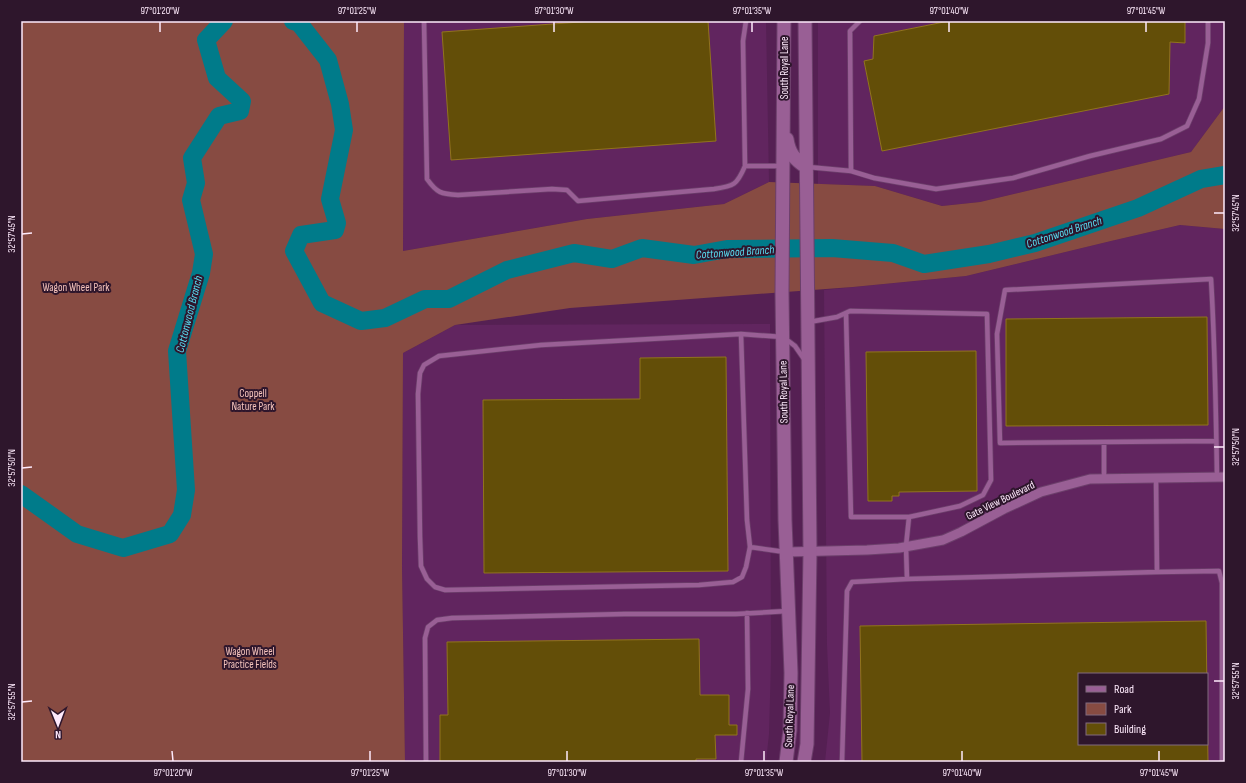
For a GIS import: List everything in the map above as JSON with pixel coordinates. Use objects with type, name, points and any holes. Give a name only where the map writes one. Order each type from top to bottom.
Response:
[{"type":"main road","name":"South Royal Lane","points":[[784,21],[782,293],[785,520],[790,694],[789,747],[786,762]]},
{"type":"main road","name":"South Royal Lane","points":[[804,762],[807,744],[810,552],[805,21]]},
{"type":"main road","points":[[784,124],[788,149],[796,160],[806,167]]},
{"type":"street","name":"Gate View Boulevard","points":[[787,552],[867,550],[943,540],[1041,492],[1090,479],[1221,477]]},
{"type":"lane","points":[[424,21],[427,179],[434,189],[444,194],[458,195],[567,190],[578,201],[730,187],[739,179],[745,166],[743,40],[746,21]]},
{"type":"lane","points":[[850,171],[850,31],[860,21]]},
{"type":"lane","points":[[806,167],[850,171],[874,178],[936,189],[1013,178],[1090,156],[1162,139],[1187,126],[1199,99],[1208,43],[1208,21]]},
{"type":"lane","points":[[745,166],[783,166]]},
{"type":"lane","points":[[1216,441],[1000,443],[997,334],[1005,290],[1211,279],[1216,441],[1221,477]]},
{"type":"lane","points":[[807,322],[837,317],[846,312],[850,311],[987,314],[991,480],[983,495],[960,506],[909,517],[851,517],[846,312]]},
{"type":"lane","points":[[741,334],[747,520],[750,547],[742,577],[733,582],[699,585],[445,590],[435,587],[427,579],[421,566],[418,394],[420,373],[424,365],[439,356],[541,345],[741,334],[783,337],[795,346],[808,364]]},
{"type":"lane","points":[[1104,442],[1104,478]]},
{"type":"lane","points":[[1156,477],[1156,572]]},
{"type":"lane","points":[[907,579],[906,546],[909,517]]},
{"type":"lane","points":[[750,547],[787,552]]},
{"type":"lane","points":[[842,762],[847,591],[852,582],[907,579],[1219,571],[1222,583],[1222,762]]},
{"type":"lane","points":[[426,762],[425,638],[428,627],[437,620],[452,618],[788,611]]},
{"type":"lane","points":[[741,762],[748,689],[747,613]]},
{"type":"shaded area","points":[[404,21],[766,21],[769,182],[724,204],[587,219],[403,251]]},
{"type":"shaded area","points":[[818,21],[1225,21],[1225,106],[1191,152],[980,202],[942,206],[875,186],[818,184]]},
{"type":"shaded area","points":[[1180,225],[1225,229],[1225,762],[825,762],[830,713],[827,645],[824,290],[966,276]]},
{"type":"shaded area","points":[[770,324],[771,661],[769,734],[766,762],[405,762],[402,567],[403,353],[455,325]]},
{"type":"green space","points":[[21,21],[404,21],[403,251],[587,219],[724,204],[769,182],[875,186],[942,206],[980,202],[1191,152],[1225,106],[1225,229],[1180,225],[966,276],[853,287],[570,308],[455,325],[403,353],[402,567],[405,762],[21,762]]},
{"type":"building","points":[[594,21],[708,21],[716,141],[451,160],[442,32]]},
{"type":"building","points":[[949,21],[1185,21],[1185,43],[1170,42],[1169,94],[882,151],[864,61],[873,59],[874,36]]},
{"type":"building","points":[[1207,317],[1208,425],[1006,426],[1006,319]]},
{"type":"building","points":[[976,351],[977,491],[899,492],[899,496],[892,496],[892,501],[868,501],[866,352]]},
{"type":"building","points":[[726,357],[728,571],[484,573],[483,400],[640,399],[640,358]]},
{"type":"building","points":[[1206,621],[1207,673],[1078,673],[1078,745],[1208,745],[1208,762],[862,762],[860,626]]},
{"type":"building","points":[[699,639],[700,695],[729,695],[729,725],[737,725],[737,735],[715,735],[716,759],[696,759],[696,762],[440,762],[440,715],[448,715],[447,642]]},
{"type":"waterway","name":"Cottonwood Branch","points":[[21,494],[77,534],[123,548],[170,534],[182,515],[186,490],[177,351],[201,273],[204,254],[191,200],[196,183],[192,158],[219,116],[240,111],[242,101],[217,78],[206,40],[224,21]]},
{"type":"waterway","name":"Cottonwood Branch","points":[[293,21],[299,23],[328,60],[340,104],[344,130],[330,199],[337,223],[335,230],[301,235],[294,251],[322,303],[361,321],[385,318],[425,299],[449,299],[507,270],[574,253],[612,259],[642,248],[694,255],[727,249],[832,248],[893,253],[924,264],[989,254],[1035,243],[1138,208],[1201,179],[1225,175]]},
{"type":"park label","name":"Wagon Wheel Park","points":[[76,287]]},
{"type":"park label","name":"Coppell Nature Park","points":[[253,399]]},
{"type":"park label","name":"Wagon Wheel Practice Fields","points":[[250,657]]}]
